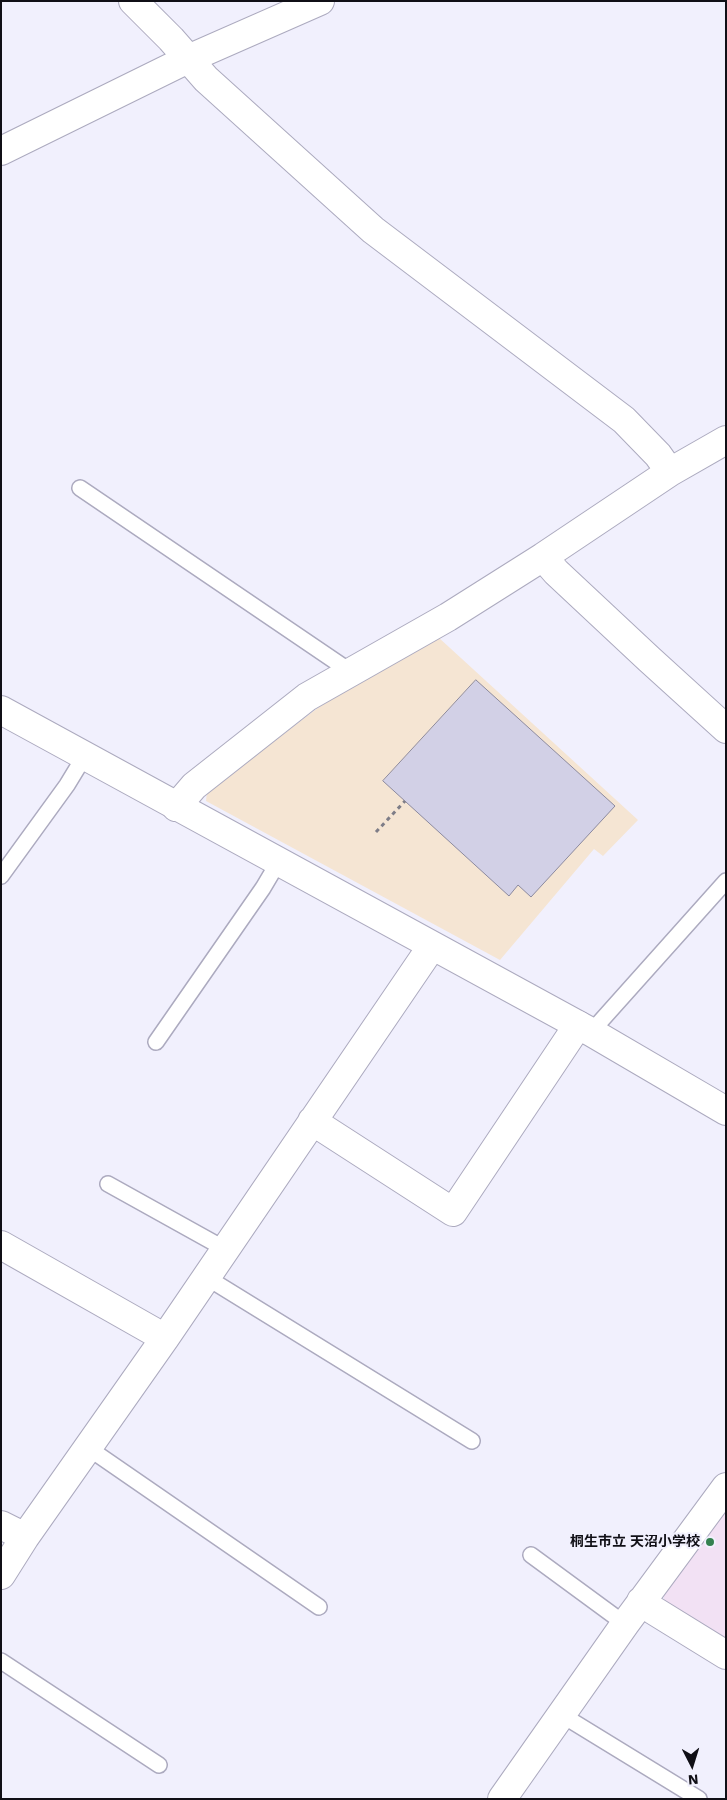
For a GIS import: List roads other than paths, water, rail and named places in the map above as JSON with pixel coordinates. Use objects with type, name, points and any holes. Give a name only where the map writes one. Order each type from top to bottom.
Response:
[{"type":"street","points":[[133,1],[206,79],[373,230],[624,420],[658,455],[670,472]]},
{"type":"street","points":[[1,151],[188,59],[320,1]]},
{"type":"street","points":[[176,806],[194,786],[307,698],[448,617],[670,472],[726,440]]},
{"type":"street","points":[[543,556],[556,572],[649,660],[726,729]]},
{"type":"street","points":[[1,710],[585,1029],[726,1111]]},
{"type":"street","points":[[1,1575],[25,1537],[165,1338],[432,946]]},
{"type":"street","points":[[312,1121],[453,1212],[585,1029]]},
{"type":"street","points":[[1,1245],[165,1338]]},
{"type":"street","points":[[502,1799],[641,1600],[726,1487]]},
{"type":"street","points":[[1,1525],[25,1537]]},
{"type":"street","points":[[641,1600],[653,1610],[726,1655]]},
{"type":"lane","points":[[80,488],[351,672]]},
{"type":"lane","points":[[1,876],[84,757]]},
{"type":"lane","points":[[156,1042],[263,888],[279,861]]},
{"type":"lane","points":[[585,1029],[726,881]]},
{"type":"lane","points":[[108,1184],[225,1250]]},
{"type":"lane","points":[[206,1277],[472,1441]]},
{"type":"lane","points":[[87,1447],[319,1606]]},
{"type":"lane","points":[[531,1555],[625,1624]]},
{"type":"lane","points":[[1,1661],[159,1765]]},
{"type":"lane","points":[[562,1715],[699,1799]]},
{"type":"place","name":"桐生市立 天沼小学校","points":[[710,1542]]}]
